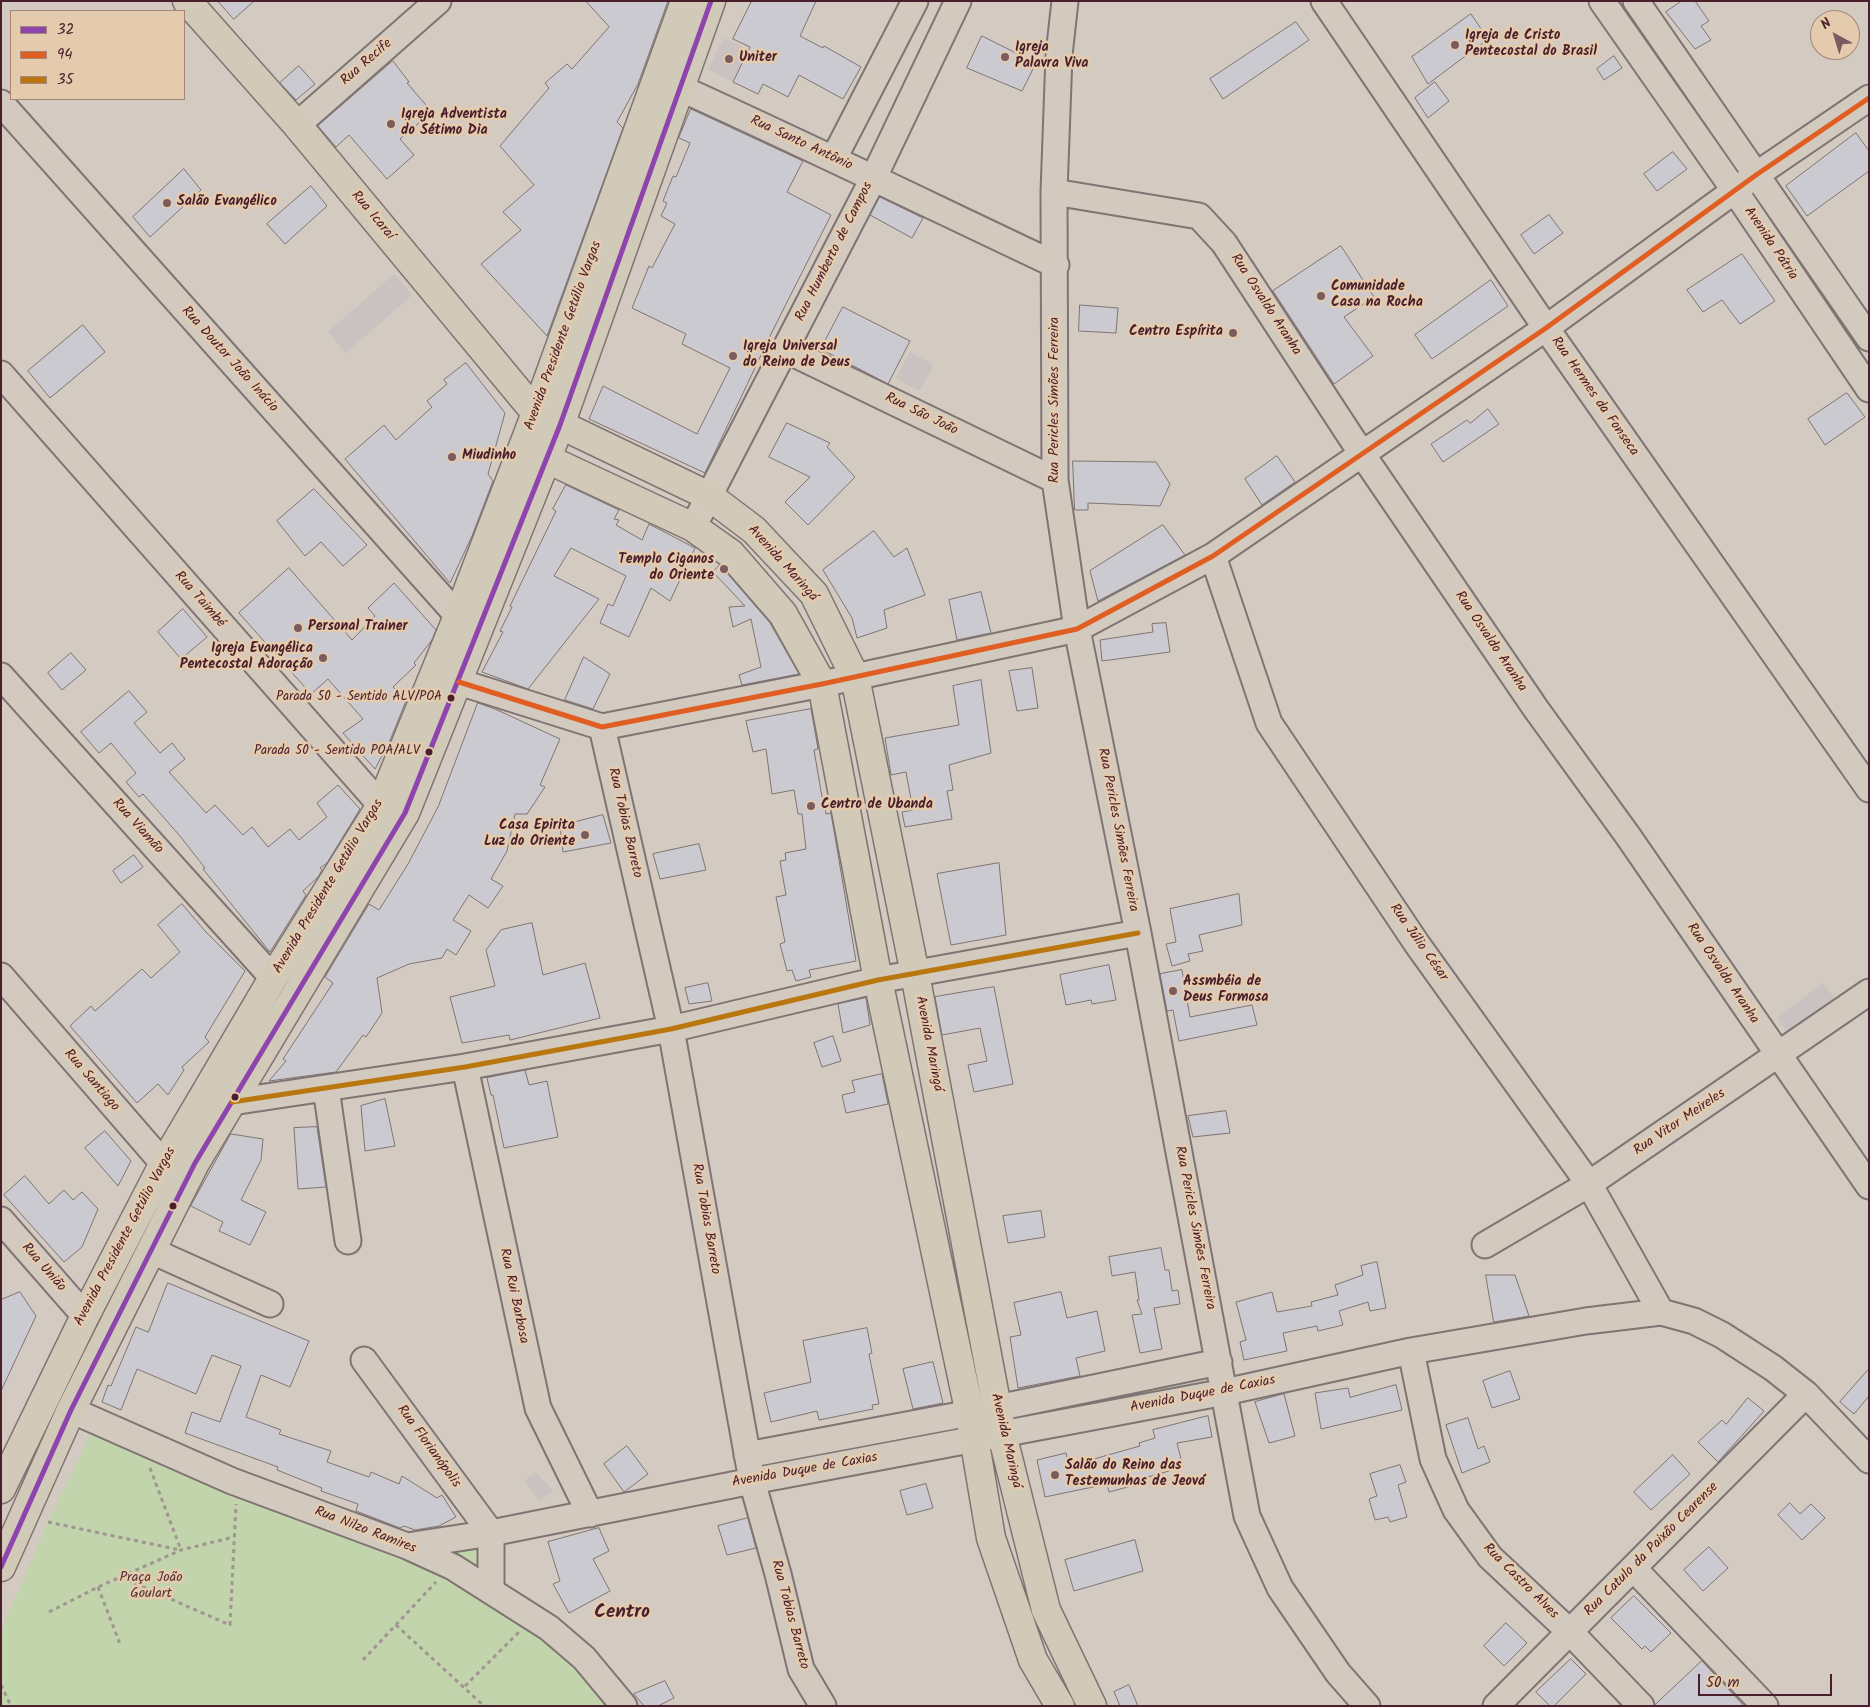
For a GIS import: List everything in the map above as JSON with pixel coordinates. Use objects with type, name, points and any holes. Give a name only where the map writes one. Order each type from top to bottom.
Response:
[{"type":"main road","name":"Rua Icaraí","points":[[187,1],[297,125],[548,419]]},
{"type":"main road","name":"Avenida Presidente Getúlio Vargas","points":[[3,1555],[71,1410],[183,1185],[232,1102],[389,816],[459,682],[547,459],[548,419],[685,1]]},
{"type":"main road","name":"Avenida Presidente Getúlio Vargas","points":[[1,1489],[84,1316],[163,1165],[274,978],[389,816],[458,616],[523,448],[548,419],[680,88],[711,1]]},
{"type":"main road","name":"Avenida Maringá","points":[[548,419],[709,496],[754,530],[814,594],[855,677],[915,974],[1000,1421],[1046,1610],[1092,1706]]},
{"type":"main road","name":"Avenida Maringá","points":[[523,448],[693,527],[731,554],[783,614],[822,684],[878,980],[970,1414],[991,1538],[1033,1660],[1060,1706]]},
{"type":"street","name":"Rua Recife","points":[[297,125],[438,1]]},
{"type":"street","points":[[834,158],[915,1]]},
{"type":"street","name":"Rua Humberto de Campos","points":[[693,527],[786,350],[872,179],[958,1]]},
{"type":"street","name":"Rua Pericles Simões Ferreira","points":[[1065,1],[1059,55],[1054,192],[1056,265],[1055,480],[1077,629],[1138,933],[1247,1516],[1280,1588],[1338,1672],[1367,1706]]},
{"type":"street","name":"Rua Hermes da Fonseca","points":[[1324,1],[1546,328],[1860,760],[1869,789]]},
{"type":"street","name":"Avenida Pátria","points":[[1602,1],[1735,191],[1869,389]]},
{"type":"street","name":"Avenida Pátria","points":[[1636,1],[1869,338]]},
{"type":"street","name":"Rua Santo Antônio","points":[[680,88],[834,158],[872,179],[1056,265]]},
{"type":"street","points":[[459,682],[602,727],[822,684],[1077,629],[1213,556],[1546,328],[1756,174],[1869,98]]},
{"type":"street","name":"Rua Doutor João Inácio","points":[[1,103],[458,616]]},
{"type":"street","name":"Rua Osvaldo Aranha","points":[[1054,192],[1199,216],[1224,243],[1362,454],[1536,709],[1628,836],[1869,1186]]},
{"type":"street","name":"Rua São João","points":[[786,350],[1055,480]]},
{"type":"street","name":"Rua Taimbé","points":[[1,374],[389,816]]},
{"type":"street","name":"Rua Júlio César","points":[[1213,556],[1269,723],[1417,944],[1589,1184],[1662,1312]]},
{"type":"street","name":"Rua Viamão","points":[[1,676],[274,978]]},
{"type":"street","name":"Rua Tobias Barreto","points":[[602,727],[671,1029],[752,1481],[801,1669],[823,1706]]},
{"type":"street","points":[[232,1102],[464,1067],[671,1029],[878,980],[1138,933]]},
{"type":"street","name":"Rua Santiago","points":[[1,976],[163,1165],[183,1185]]},
{"type":"street","name":"Rua Vitor Meireles","points":[[1485,1245],[1589,1184],[1869,992]]},
{"type":"street","name":"Rua Rui Barbosa","points":[[464,1067],[538,1408],[590,1514]]},
{"type":"street","points":[[326,1088],[348,1241]]},
{"type":"street","name":"Rua União","points":[[1,1220],[84,1316]]},
{"type":"street","points":[[150,1250],[270,1304]]},
{"type":"street","name":"Avenida Duque de Caxias","points":[[747,1455],[970,1414],[1000,1421],[1225,1392],[1411,1351],[1586,1321],[1662,1312],[1694,1321],[1722,1335],[1773,1368],[1806,1394],[1869,1460]]},
{"type":"street","name":"Rua Castro Alves","points":[[1411,1351],[1433,1459],[1456,1510],[1490,1557],[1570,1632],[1641,1706]]},
{"type":"street","name":"Rua Florianópolis","points":[[364,1360],[492,1533]]},
{"type":"street","name":"Avenida Duque de Caxias","points":[[407,1546],[492,1533],[752,1481],[974,1440],[1000,1421],[1219,1362]]},
{"type":"street","name":"Rua Catulo da Paixão Cearense","points":[[1496,1706],[1806,1394]]},
{"type":"street","name":"Rua Nilzo Ramires","points":[[71,1410],[232,1481],[407,1546],[453,1567],[549,1628],[584,1658],[624,1706]]},
{"type":"street","points":[[491,1590],[492,1533]]},
{"type":"street","points":[[1634,1569],[1765,1706]]},
{"type":"path","points":[[141,1442],[181,1550]]},
{"type":"path","points":[[120,1577],[230,1625],[236,1496]]},
{"type":"path","points":[[48,1522],[181,1550]]},
{"type":"path","points":[[49,1612],[98,1587],[181,1550],[234,1537]]},
{"type":"path","points":[[363,1660],[436,1582]]},
{"type":"path","points":[[98,1587],[120,1644]]},
{"type":"path","points":[[396,1624],[465,1686],[484,1706]]},
{"type":"path","points":[[465,1686],[520,1630]]},
{"type":"path","points":[[1,1685],[11,1706]]},
{"type":"shaded area","name":"Uniter","points":[[724,38],[749,50],[733,82],[708,69]]},
{"type":"shaded area","points":[[394,274],[412,295],[346,353],[328,332]]},
{"type":"shaded area","points":[[910,352],[934,365],[919,391],[896,378]]},
{"type":"shaded area","points":[[1823,983],[1839,1005],[1792,1039],[1777,1018]]},
{"type":"shaded area","points":[[535,1472],[554,1491],[540,1501],[524,1481]]},
{"type":"green space","name":"Praça João Goulart","points":[[91,1433],[296,1519],[394,1555],[480,1595],[568,1651],[612,1706],[1,1706],[1,1631],[48,1522]]},
{"type":"green space","points":[[488,1541],[485,1572],[448,1556]]},
{"type":"building","points":[[218,1],[254,1],[234,19]]},
{"type":"building","points":[[586,1],[668,1],[638,84],[617,122],[623,128],[547,336],[481,264],[521,230],[503,212],[534,185],[500,146],[549,88],[545,83],[567,64],[572,69],[609,27]]},
{"type":"building","points":[[752,1],[816,1],[800,36],[823,48],[824,46],[861,67],[843,99],[799,75],[788,97],[763,84],[758,94],[733,82],[750,47],[733,39]]},
{"type":"building","points":[[1682,1],[1695,1],[1709,21],[1701,26],[1711,40],[1695,49],[1666,12]]},
{"type":"building","name":"Igreja de Cristo Pentecostal do Brasil","points":[[1471,14],[1488,39],[1428,84],[1412,57]]},
{"type":"building","points":[[1296,22],[1309,40],[1223,99],[1210,79]]},
{"type":"building","points":[[982,36],[1036,63],[1022,91],[967,68]]},
{"type":"building","points":[[1614,56],[1622,68],[1604,80],[1597,69]]},
{"type":"building","points":[[393,61],[409,82],[407,83],[432,112],[400,139],[414,155],[387,179],[349,135],[336,147],[318,126]]},
{"type":"building","points":[[299,66],[315,84],[296,100],[280,83]]},
{"type":"building","points":[[1435,82],[1449,101],[1428,118],[1415,98]]},
{"type":"building","points":[[691,109],[803,161],[787,192],[831,215],[772,332],[705,473],[589,419],[603,386],[697,434],[730,368],[682,344],[686,334],[632,308],[649,266],[652,268],[675,224],[661,216],[667,203],[663,201],[673,176],[676,177],[690,143],[679,138]]},
{"type":"building","points":[[1856,133],[1869,151],[1869,171],[1807,216],[1786,186]]},
{"type":"building","points":[[1673,152],[1687,169],[1657,191],[1644,174]]},
{"type":"building","name":"Salão Evangélico","points":[[184,169],[201,190],[150,237],[133,217]]},
{"type":"building","points":[[311,186],[327,206],[285,244],[267,224]]},
{"type":"building","points":[[880,197],[923,218],[912,238],[870,215]]},
{"type":"building","points":[[1549,215],[1563,233],[1534,254],[1521,235]]},
{"type":"building","name":"Comunidade Casa na Rocha","points":[[1341,246],[1374,297],[1344,317],[1373,356],[1334,384],[1273,291]]},
{"type":"building","points":[[1742,254],[1775,301],[1740,324],[1722,300],[1703,312],[1687,290]]},
{"type":"building","points":[[1491,280],[1508,306],[1432,359],[1415,335]]},
{"type":"building","points":[[1080,305],[1118,308],[1116,333],[1079,331]]},
{"type":"building","points":[[843,307],[910,341],[888,384],[821,349]]},
{"type":"building","points":[[83,325],[105,352],[50,398],[28,371]]},
{"type":"building","points":[[466,363],[505,413],[488,474],[493,481],[472,536],[450,583],[345,459],[384,425],[396,440],[432,407],[427,401],[447,384],[444,380]]},
{"type":"building","points":[[1847,393],[1865,417],[1825,445],[1808,419]]},
{"type":"building","points":[[1488,409],[1499,424],[1443,462],[1431,444],[1467,420],[1470,423]]},
{"type":"building","points":[[787,423],[830,443],[827,447],[855,477],[808,525],[785,502],[810,477],[769,457]]},
{"type":"building","points":[[1277,456],[1295,482],[1262,505],[1245,479]]},
{"type":"building","points":[[1073,461],[1156,462],[1170,484],[1160,506],[1088,503],[1088,510],[1075,510]]},
{"type":"building","points":[[566,485],[619,510],[614,519],[619,520],[616,525],[642,540],[649,524],[695,548],[670,601],[651,588],[629,637],[600,623],[608,604],[613,606],[626,576],[571,548],[554,576],[599,599],[528,689],[482,672],[503,632],[500,631],[512,607],[510,606],[556,511],[553,509]]},
{"type":"building","points":[[314,489],[367,545],[343,566],[321,542],[305,556],[277,521]]},
{"type":"building","points":[[1163,525],[1185,555],[1098,601],[1090,571]]},
{"type":"building","points":[[874,531],[894,557],[907,548],[925,595],[884,610],[887,628],[857,638],[852,618],[823,570]]},
{"type":"building","points":[[720,565],[770,623],[799,674],[742,685],[739,675],[761,667],[751,619],[733,627],[729,607],[745,606],[713,572]]},
{"type":"building","points":[[289,568],[352,640],[375,616],[368,608],[394,583],[436,630],[432,640],[414,663],[416,665],[393,687],[406,701],[389,743],[375,769],[343,733],[363,719],[328,679],[311,694],[239,613]]},
{"type":"building","points":[[981,592],[991,633],[957,640],[949,600]]},
{"type":"building","points":[[183,609],[207,637],[181,659],[158,632]]},
{"type":"building","points":[[1166,623],[1170,652],[1102,661],[1100,640],[1153,632],[1152,624]]},
{"type":"building","points":[[71,653],[86,670],[62,690],[48,673]]},
{"type":"building","points":[[584,657],[610,674],[593,709],[565,700]]},
{"type":"building","points":[[1032,668],[1038,708],[1017,711],[1009,671]]},
{"type":"building","points":[[981,680],[991,753],[949,765],[953,790],[947,791],[952,819],[905,827],[902,812],[913,810],[906,772],[891,775],[885,738],[959,725],[953,686]]},
{"type":"building","points":[[129,691],[147,712],[134,723],[160,753],[172,743],[185,759],[169,772],[206,813],[215,805],[243,835],[252,827],[268,847],[290,829],[299,840],[327,817],[317,803],[338,785],[360,809],[327,863],[320,868],[322,870],[318,877],[303,891],[306,895],[270,952],[203,869],[205,868],[180,836],[143,794],[139,797],[126,782],[136,773],[111,743],[99,753],[81,732]]},
{"type":"building","points":[[478,703],[560,739],[540,785],[545,787],[527,814],[515,814],[507,851],[491,879],[503,886],[488,908],[469,895],[453,920],[471,931],[456,955],[447,949],[442,958],[409,964],[377,978],[382,1013],[366,1037],[363,1035],[336,1072],[269,1081],[286,1061],[283,1059],[333,983],[325,977],[369,904],[379,910],[408,864],[438,807]]},
{"type":"building","points":[[811,709],[818,749],[814,750],[822,797],[826,814],[831,813],[856,961],[809,970],[811,977],[796,981],[792,970],[787,971],[780,944],[785,942],[776,897],[786,895],[780,861],[786,860],[785,853],[806,849],[802,814],[798,814],[794,790],[772,794],[766,749],[753,752],[746,721]]},
{"type":"building","name":"Casa Epirita Luz do Oriente","points":[[603,815],[611,843],[563,852],[560,826]]},
{"type":"building","points":[[699,844],[706,870],[660,879],[653,854]]},
{"type":"building","points":[[134,855],[143,867],[121,883],[113,871]]},
{"type":"building","points":[[999,863],[1006,935],[951,945],[937,874]]},
{"type":"building","points":[[1239,894],[1242,925],[1199,935],[1203,951],[1188,954],[1190,961],[1172,966],[1166,944],[1176,942],[1170,909]]},
{"type":"building","points":[[182,904],[205,931],[245,971],[205,1037],[209,1042],[182,1067],[184,1070],[168,1095],[158,1084],[137,1103],[70,1026],[91,1006],[95,1011],[142,969],[151,978],[180,952],[158,925]]},
{"type":"building","points":[[532,923],[543,975],[585,963],[600,1018],[510,1040],[509,1035],[462,1043],[450,997],[495,986],[486,950],[501,930]]},
{"type":"building","points":[[1109,965],[1116,1000],[1092,1004],[1091,1000],[1066,1005],[1060,975]]},
{"type":"building","points":[[1182,970],[1190,1017],[1252,1005],[1257,1025],[1179,1041],[1173,1010],[1167,1011],[1160,974]]},
{"type":"building","points":[[708,983],[712,1001],[689,1004],[685,988]]},
{"type":"building","points":[[994,987],[1013,1084],[974,1092],[968,1065],[987,1061],[980,1028],[942,1035],[935,997]]},
{"type":"building","points":[[866,998],[870,1025],[843,1033],[838,1004]]},
{"type":"building","points":[[833,1036],[841,1061],[822,1067],[814,1043]]},
{"type":"building","points":[[525,1070],[529,1085],[547,1081],[558,1137],[504,1148],[493,1095],[491,1095],[487,1078]]},
{"type":"building","points":[[882,1074],[888,1104],[846,1113],[842,1095],[855,1092],[852,1081]]},
{"type":"building","points":[[385,1099],[395,1146],[365,1151],[361,1106]]},
{"type":"building","points":[[1226,1111],[1230,1133],[1193,1137],[1188,1116]]},
{"type":"building","points":[[317,1127],[326,1187],[298,1189],[294,1128]]},
{"type":"building","points":[[105,1131],[131,1161],[118,1186],[85,1148]]},
{"type":"building","points":[[231,1134],[263,1139],[261,1160],[241,1200],[266,1212],[250,1245],[219,1231],[223,1222],[191,1206]]},
{"type":"building","points":[[25,1176],[49,1204],[64,1190],[73,1200],[82,1192],[98,1209],[82,1247],[64,1262],[4,1195]]},
{"type":"building","points":[[1041,1211],[1045,1237],[1008,1243],[1003,1216]]},
{"type":"building","points":[[1161,1248],[1165,1270],[1169,1270],[1172,1291],[1178,1290],[1180,1304],[1154,1308],[1162,1349],[1140,1353],[1132,1315],[1142,1314],[1137,1300],[1139,1300],[1135,1272],[1112,1276],[1109,1257]]},
{"type":"building","points":[[1377,1262],[1386,1308],[1370,1311],[1368,1302],[1339,1311],[1343,1325],[1318,1331],[1317,1326],[1283,1333],[1287,1351],[1244,1360],[1240,1342],[1246,1340],[1236,1302],[1272,1292],[1277,1312],[1312,1306],[1311,1302],[1338,1295],[1335,1285],[1363,1275],[1361,1266]]},
{"type":"building","points":[[1486,1275],[1515,1275],[1529,1316],[1494,1322]]},
{"type":"building","points":[[168,1283],[309,1341],[290,1387],[261,1375],[246,1417],[281,1430],[279,1434],[331,1451],[327,1462],[369,1477],[371,1472],[399,1484],[402,1476],[437,1498],[442,1495],[456,1517],[439,1526],[415,1530],[404,1526],[400,1528],[356,1511],[358,1504],[321,1491],[322,1488],[277,1470],[278,1467],[185,1433],[192,1412],[220,1422],[241,1366],[212,1355],[196,1394],[137,1369],[121,1410],[102,1402],[108,1385],[111,1386],[136,1327],[148,1332]]},
{"type":"building","points":[[20,1292],[36,1316],[1,1391],[1,1300]]},
{"type":"building","points":[[1061,1292],[1067,1318],[1097,1311],[1105,1351],[1076,1358],[1080,1376],[1018,1388],[1010,1337],[1021,1335],[1014,1303]]},
{"type":"building","points":[[867,1328],[872,1353],[869,1354],[879,1404],[872,1405],[873,1409],[819,1420],[817,1411],[771,1422],[764,1393],[811,1382],[803,1341]]},
{"type":"building","points":[[933,1362],[943,1403],[913,1409],[903,1369]]},
{"type":"building","points":[[1869,1369],[1869,1396],[1854,1414],[1840,1402]]},
{"type":"building","points":[[1510,1371],[1520,1399],[1492,1408],[1483,1381]]},
{"type":"building","points":[[1396,1385],[1402,1410],[1321,1429],[1315,1393],[1348,1388],[1350,1397]]},
{"type":"building","points":[[1284,1394],[1295,1436],[1269,1443],[1255,1402]]},
{"type":"building","points":[[1748,1398],[1764,1411],[1718,1462],[1698,1442],[1722,1420],[1726,1424]]},
{"type":"building","points":[[1208,1416],[1212,1437],[1177,1443],[1183,1467],[1134,1481],[1135,1485],[1109,1492],[1107,1484],[1045,1497],[1037,1460],[1066,1453],[1069,1466],[1140,1446],[1139,1443],[1155,1438],[1153,1430]]},
{"type":"building","points":[[1468,1418],[1478,1449],[1484,1446],[1490,1462],[1462,1473],[1446,1425]]},
{"type":"building","points":[[627,1446],[648,1474],[624,1492],[604,1464]]},
{"type":"building","points":[[1673,1455],[1690,1474],[1651,1510],[1634,1492]]},
{"type":"building","points":[[1400,1465],[1406,1482],[1398,1485],[1407,1517],[1390,1522],[1388,1517],[1375,1520],[1369,1499],[1377,1496],[1370,1474]]},
{"type":"building","points":[[926,1484],[933,1508],[907,1515],[900,1491]]},
{"type":"building","points":[[1790,1503],[1800,1514],[1811,1504],[1825,1518],[1802,1540],[1778,1515]]},
{"type":"building","points":[[748,1518],[756,1548],[727,1555],[718,1526]]},
{"type":"building","points":[[599,1528],[609,1551],[593,1559],[610,1591],[569,1613],[553,1584],[560,1581],[548,1542]]},
{"type":"building","points":[[1135,1540],[1143,1571],[1074,1591],[1065,1560]]},
{"type":"building","points":[[1709,1547],[1728,1568],[1703,1591],[1684,1570]]},
{"type":"building","points":[[1634,1596],[1671,1633],[1651,1652],[1645,1646],[1642,1649],[1611,1618]]},
{"type":"building","points":[[1506,1623],[1527,1643],[1504,1666],[1484,1646]]},
{"type":"building","points":[[1571,1659],[1586,1674],[1554,1706],[1550,1706],[1536,1692]]},
{"type":"building","points":[[1702,1661],[1744,1706],[1655,1706],[1655,1705]]},
{"type":"building","points":[[665,1681],[674,1698],[658,1706],[644,1706],[634,1694]]},
{"type":"building","points":[[1129,1685],[1138,1706],[1120,1706],[1114,1692]]},
{"type":"transit line","name":"32","points":[[1,1567],[71,1410],[195,1163],[405,813],[560,425],[711,1]]},
{"type":"transit line","name":"94","points":[[459,682],[602,727],[822,684],[1077,629],[1213,556],[1546,328],[1756,175],[1869,98]]},
{"type":"transit line","name":"35","points":[[232,1102],[465,1067],[671,1029],[878,980],[1138,933]]},
{"type":"place","name":"Igreja de Cristo Pentecostal do Brasil","points":[[1455,45]]},
{"type":"place","name":"Igreja Palavra Viva","points":[[1005,57]]},
{"type":"place","name":"Uniter","points":[[729,59]]},
{"type":"place","name":"Igreja Adventista do Sétimo Dia","points":[[391,124]]},
{"type":"place","name":"Salão Evangélico","points":[[167,203]]},
{"type":"place","name":"Comunidade Casa na Rocha","points":[[1321,296]]},
{"type":"place","name":"Centro Espírita","points":[[1233,333]]},
{"type":"place","name":"Igreja Universal do Reino de Deus","points":[[733,356]]},
{"type":"place","name":"Miudinho","points":[[452,457]]},
{"type":"place","name":"Templo Ciganos do Oriente","points":[[724,569]]},
{"type":"place","name":"Personal Trainer","points":[[298,628]]},
{"type":"place","name":"Igreja Evangélica Pentecostal Adoração","points":[[323,658]]},
{"type":"place","name":"Parada 50 - Sentido ALV/POA","points":[[451,698]]},
{"type":"place","name":"Parada 50 - Sentido POA/ALV","points":[[429,752]]},
{"type":"place","name":"Centro de Ubanda","points":[[811,806]]},
{"type":"place","name":"Casa Epirita Luz do Oriente","points":[[585,835]]},
{"type":"place","name":"Assmbéia de Deus Formosa","points":[[1173,991]]},
{"type":"place","name":"Salão do Reino das Testemunhas de Jeová","points":[[1055,1475]]},
{"type":"district","name":"Centro","points":[[622,1614]]}]
